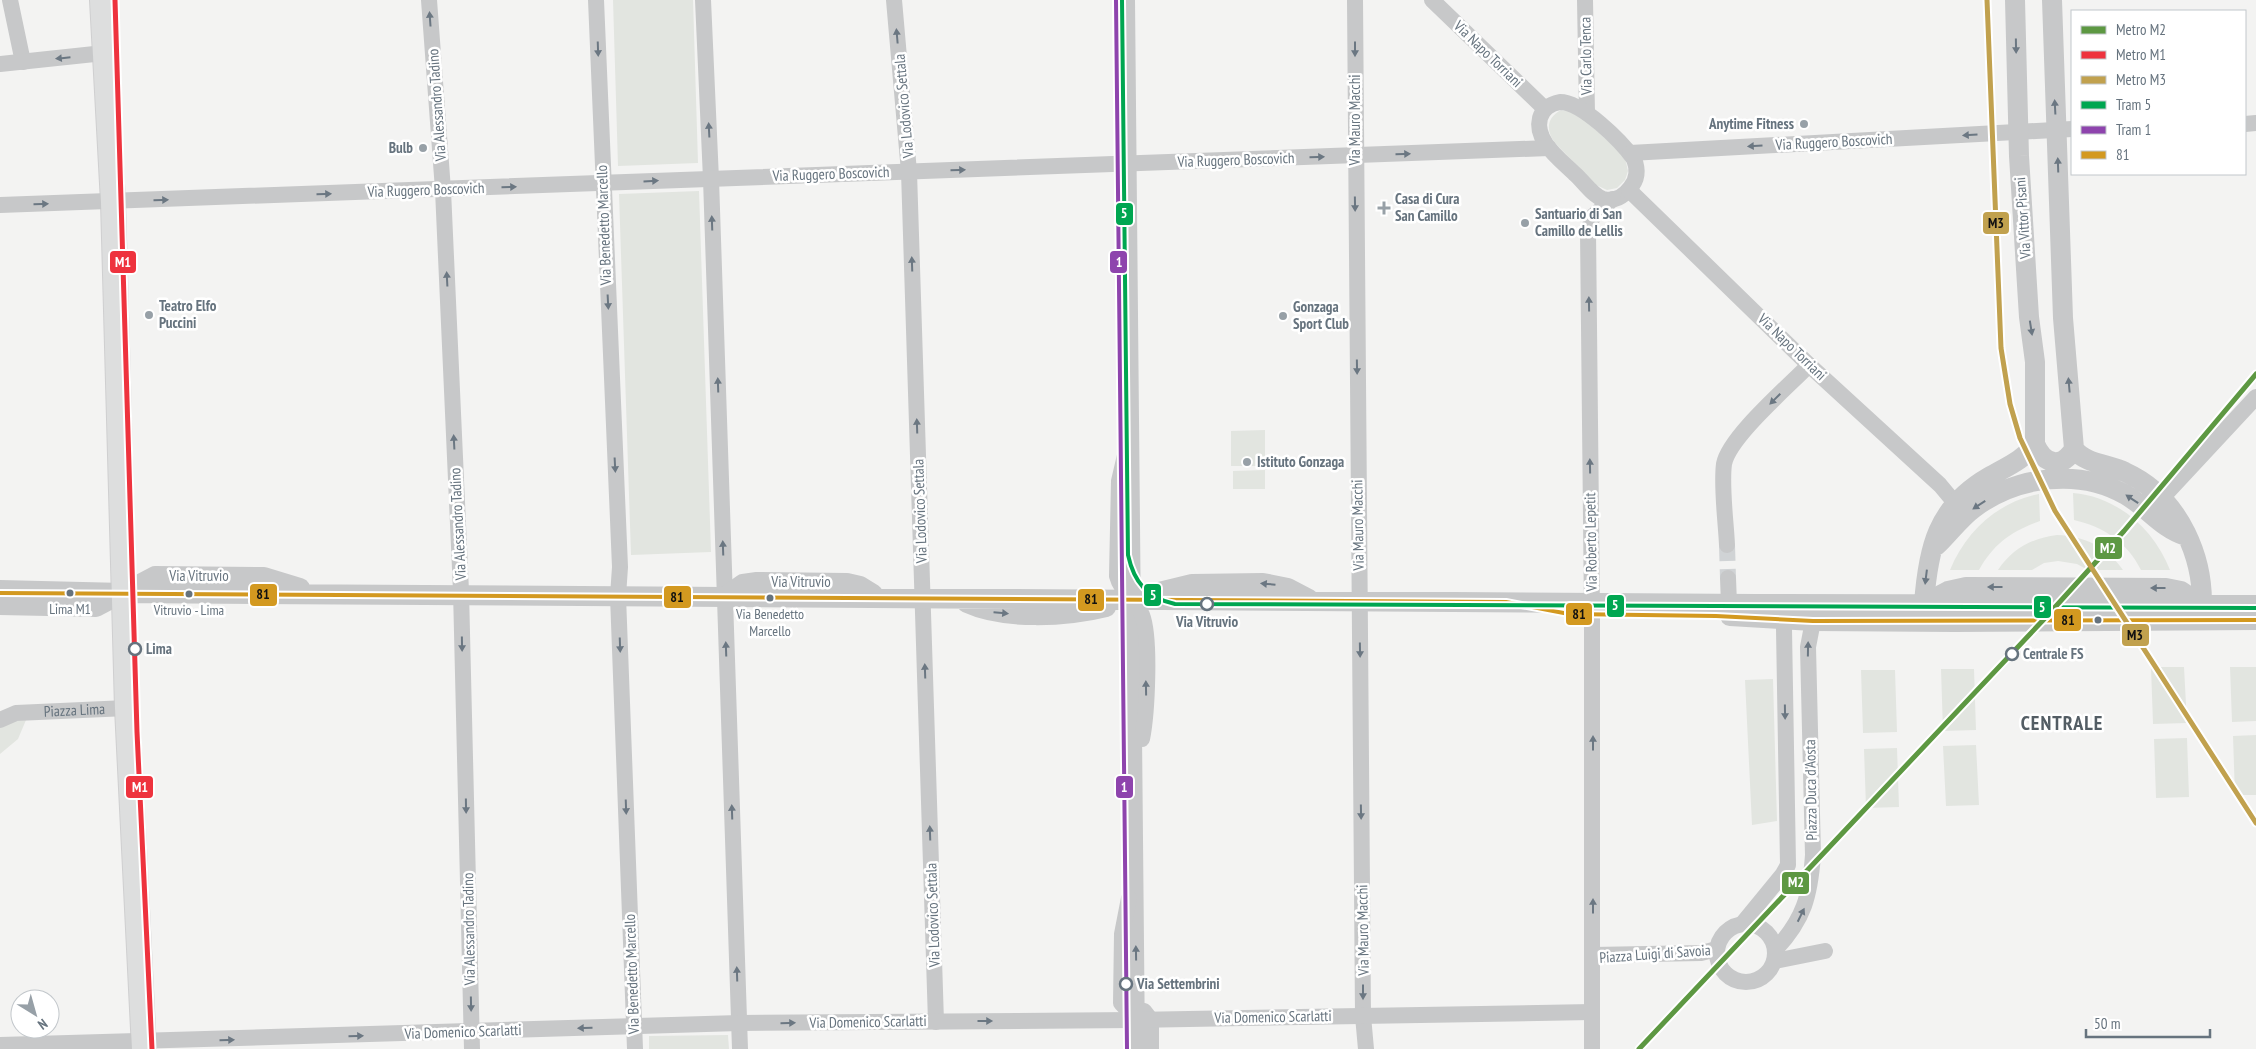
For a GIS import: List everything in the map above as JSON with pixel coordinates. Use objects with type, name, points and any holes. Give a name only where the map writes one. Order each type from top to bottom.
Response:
[{"type":"main road","name":"Piazza Lima","points":[[102,0],[112,202],[122,594],[127,708]]},
{"type":"main road","points":[[127,708],[144,1046]]},
{"type":"street","points":[[10,0],[23,62]]},
{"type":"street","name":"Via Alessandro Tadino","points":[[429,0],[443,190],[461,595],[472,1049]]},
{"type":"street","name":"Via Benedetto Marcello","points":[[596,0],[620,567],[618,596],[635,1049]]},
{"type":"street","points":[[703,0],[711,178],[740,1049]]},
{"type":"street","name":"Via Lodovico Settala","points":[[894,0],[910,172],[936,1022]]},
{"type":"street","points":[[1126,0],[1136,1002],[1144,1020],[1151,1049]]},
{"type":"street","name":"Via Mauro Macchi","points":[[1355,0],[1354,156],[1363,1016],[1366,1049]]},
{"type":"street","name":"Via Napo Torriani","points":[[1432,0],[1544,108]]},
{"type":"street","name":"Via Carlo Tenca","points":[[1585,0],[1587,113]]},
{"type":"street","name":"Via Vittor Pisani","points":[[2015,0],[2046,131],[2073,441]]},
{"type":"street","name":"Via Vittor Pisani","points":[[2035,440],[2035,362],[2029,317],[2046,131],[2052,0]]},
{"type":"street","points":[[0,64],[104,53]]},
{"type":"street","points":[[1613,199],[1605,199],[1598,196],[1549,148],[1543,140],[1539,129],[1540,118],[1544,108],[1554,103],[1564,102],[1576,105],[1630,153],[1637,169],[1636,178],[1629,190]]},
{"type":"street","name":"Via Ruggero Boscovich","points":[[1630,153],[2046,131]]},
{"type":"street","name":"Via Ruggero Boscovich","points":[[0,205],[1549,148]]},
{"type":"street","name":"Via Napo Torriani","points":[[1629,190],[1809,365],[1940,485],[1955,503]]},
{"type":"street","name":"Via Roberto Lepetit","points":[[1593,955],[1588,228],[1593,216],[1613,199],[1622,196],[1629,190]]},
{"type":"street","points":[[1727,545],[1724,472],[1728,453],[1756,419],[1809,365]]},
{"type":"street","points":[[2162,498],[2256,397]]},
{"type":"street","points":[[1938,622],[1924,604],[1926,576],[1932,550],[1941,525],[1955,503],[1982,481],[2024,456],[2035,440],[2043,456],[2052,462],[2066,458],[2073,441],[2088,460],[2110,466],[2130,475],[2162,498],[2186,536],[2199,568],[2202,613]]},
{"type":"street","points":[[1932,550],[1968,513],[1986,500],[2018,485],[2057,479],[2093,482],[2122,493],[2140,505],[2162,524],[2186,536]]},
{"type":"street","name":"Via Vitruvio","points":[[0,605],[96,607],[155,576],[264,577],[307,590],[310,594],[1133,600],[1184,585],[1262,583],[1288,588],[1313,601],[1506,602],[1550,612],[1592,608],[1729,610]]},
{"type":"street","points":[[1728,578],[1729,610],[1789,612],[1924,604],[1955,589],[1985,587],[2166,588],[2181,591],[2202,613],[2256,620]]},
{"type":"street","points":[[0,591],[122,594]]},
{"type":"street","points":[[1789,612],[1813,621],[1938,622],[2202,613],[2256,605]]},
{"type":"street","name":"Piazza Duca d'Aosta","points":[[1742,924],[1783,874],[1789,860],[1789,612]]},
{"type":"street","name":"Piazza Duca d'Aosta","points":[[1775,955],[1802,915],[1812,874],[1808,647],[1813,621]]},
{"type":"street","name":"Piazza Lima","points":[[0,720],[16,713],[127,708]]},
{"type":"street","points":[[1135,879],[1123,925],[1121,1003],[1144,1020]]},
{"type":"street","points":[[1742,924],[1753,924],[1764,929],[1772,938],[1775,955],[1825,951]]},
{"type":"street","name":"Piazza Luigi di Savoia","points":[[1742,924],[1725,932],[1717,949],[1717,959],[1724,972],[1741,982],[1752,982],[1764,976],[1775,955]]},
{"type":"street","name":"Piazza Luigi di Savoia","points":[[1592,1049],[1593,955],[1701,953],[1717,949]]},
{"type":"street","name":"Via Domenico Scarlatti","points":[[0,1045],[144,1046],[308,1043],[472,1032],[739,1023],[1144,1020],[1592,1012]]},
{"type":"street","points":[[1137,1049],[1144,1020]]},
{"type":"shaded area","points":[[613,0],[693,0],[698,163],[618,166]]},
{"type":"shaded area","points":[[1561,110],[1576,112],[1620,152],[1626,162],[1628,171],[1625,180],[1617,188],[1607,190],[1596,185],[1555,143],[1550,134],[1549,125],[1552,117]]},
{"type":"shaded area","points":[[699,191],[711,552],[631,555],[619,194]]},
{"type":"shaded area","points":[[1265,430],[1265,466],[1231,466],[1231,431]]},
{"type":"shaded area","points":[[1265,470],[1265,489],[1233,489],[1233,471]]},
{"type":"shaded area","points":[[2073,493],[2105,501],[2119,508],[2132,518],[2154,541],[2170,570],[2141,570],[2129,551],[2114,537],[2095,527],[2074,520]]},
{"type":"shaded area","points":[[2039,494],[2040,521],[2021,529],[1997,545],[1979,570],[1950,570],[1965,543],[1985,520],[2010,504]]},
{"type":"shaded area","points":[[2057,535],[2086,540],[2094,544],[2110,555],[2123,570],[2088,570],[2077,564],[2058,561],[2044,563],[2032,570],[1998,570],[2016,550],[2039,539]]},
{"type":"shaded area","points":[[2151,667],[2184,667],[2187,723],[2153,724]]},
{"type":"shaded area","points":[[2230,667],[2256,667],[2256,721],[2232,722]]},
{"type":"shaded area","points":[[1941,669],[1974,669],[1976,730],[1943,731]]},
{"type":"shaded area","points":[[1861,670],[1895,670],[1897,732],[1863,733]]},
{"type":"shaded area","points":[[1773,679],[1777,821],[1752,825],[1745,680]]},
{"type":"shaded area","points":[[26,720],[18,739],[0,754],[0,726],[5,722]]},
{"type":"shaded area","points":[[2256,735],[2256,795],[2235,795],[2233,736]]},
{"type":"shaded area","points":[[2187,738],[2189,797],[2156,798],[2154,739]]},
{"type":"shaded area","points":[[1976,745],[1979,805],[1946,806],[1943,746]]},
{"type":"shaded area","points":[[1897,748],[1899,807],[1866,808],[1864,749]]},
{"type":"shaded area","points":[[728,1035],[729,1049],[649,1049],[649,1036]]},
{"type":"tunnel","points":[[1727,545],[1728,578]]},
{"type":"metro line","name":"M1","points":[[115,0],[137,732],[152,1049]]},
{"type":"metro line","name":"M3","points":[[1987,0],[2001,348],[2010,404],[2020,438],[2055,511],[2256,823]]},
{"type":"metro line","name":"M2","points":[[1639,1049],[2047,616],[2124,531],[2256,374]]},
{"type":"tram line","name":"1","points":[[1116,0],[1127,1049]]},
{"type":"tram line","name":"5","points":[[1122,0],[1128,555],[1138,581],[1149,593],[1157,598],[1175,604],[2256,608]]},
{"type":"transit line","name":"81","points":[[0,593],[1506,602],[1569,614],[1716,616],[1813,621],[2256,620]]},
{"type":"place","name":"Anytime Fitness","points":[[1804,124]]},
{"type":"place","name":"Bulb","points":[[423,148]]},
{"type":"place","name":"Casa di Cura San Camillo","points":[[1384,208]]},
{"type":"place","name":"Santuario di San Camillo de Lellis","points":[[1525,223]]},
{"type":"place","name":"Teatro Elfo Puccini","points":[[149,315]]},
{"type":"place","name":"Gonzaga Sport Club","points":[[1283,316]]},
{"type":"place","name":"Istituto Gonzaga","points":[[1247,462]]},
{"type":"place","name":"Lima M1","points":[[70,593]]},
{"type":"place","name":"Vitruvio - Lima","points":[[189,594]]},
{"type":"place","name":"Via Benedetto Marcello","points":[[770,598]]},
{"type":"place","name":"Via Vitruvio","points":[[1207,604]]},
{"type":"place","name":"Lima","points":[[135,649]]},
{"type":"place","name":"Centrale FS","points":[[2012,654]]},
{"type":"place","name":"Via Settembrini","points":[[1126,984]]},
{"type":"district","name":"CENTRALE","points":[[2062,723]]}]
